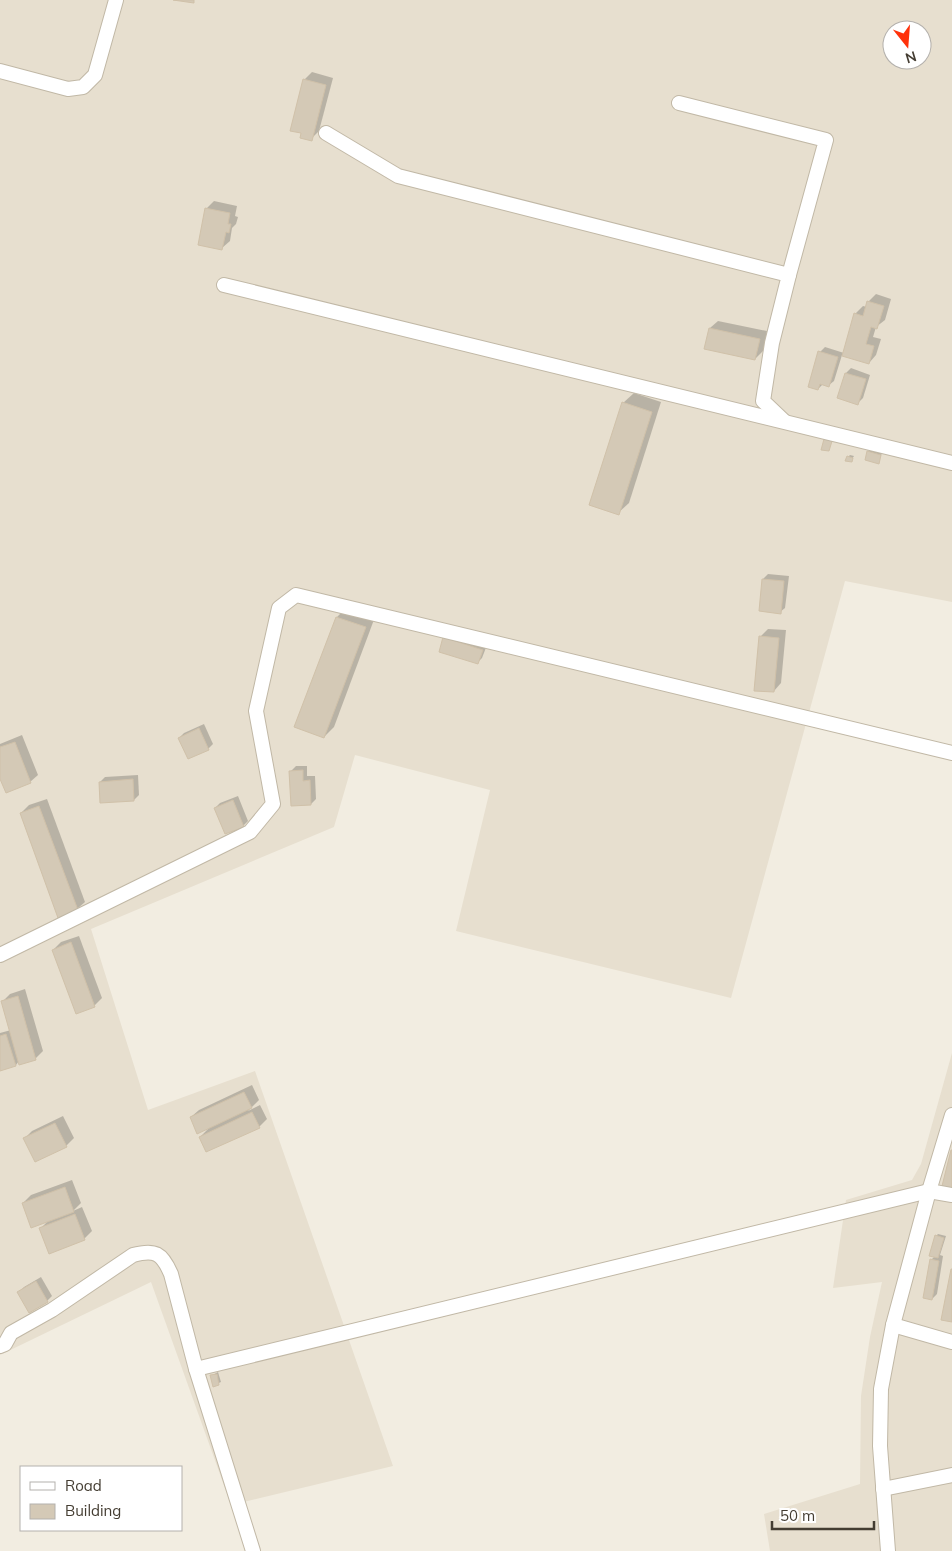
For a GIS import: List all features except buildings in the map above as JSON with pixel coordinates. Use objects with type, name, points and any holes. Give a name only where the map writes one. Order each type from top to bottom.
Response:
[{"type":"street","points":[[0,72],[68,89],[82,87],[95,75],[116,0]]},
{"type":"street","points":[[679,103],[826,140],[772,343],[763,402],[785,422]]},
{"type":"street","points":[[326,134],[398,176],[789,275]]},
{"type":"street","points":[[224,285],[952,463]]},
{"type":"street","points":[[0,955],[250,832],[273,804],[256,711],[279,608],[296,595],[952,753]]},
{"type":"street","points":[[888,1551],[880,1446],[881,1389],[893,1325],[929,1191],[952,1115]]},
{"type":"street","points":[[196,1369],[929,1191],[952,1195]]},
{"type":"street","points":[[2,1346],[11,1333],[52,1310],[133,1255],[147,1251],[155,1253],[165,1261],[171,1274],[196,1369],[253,1551]]},
{"type":"street","points":[[893,1325],[952,1342]]},
{"type":"street","points":[[0,1329],[2,1346]]},
{"type":"street","points":[[883,1489],[952,1475]]},
{"type":"shaded area","points":[[0,0],[952,0],[952,602],[845,581],[731,998],[456,931],[490,790],[355,755],[334,827],[91,929],[148,1110],[255,1071],[393,1466],[231,1505],[151,1282],[0,1355]]},
{"type":"shaded area","points":[[952,1053],[952,1551],[770,1551],[764,1514],[860,1484],[861,1396],[870,1337],[882,1282],[833,1288],[846,1200],[912,1180],[921,1164]]}]
